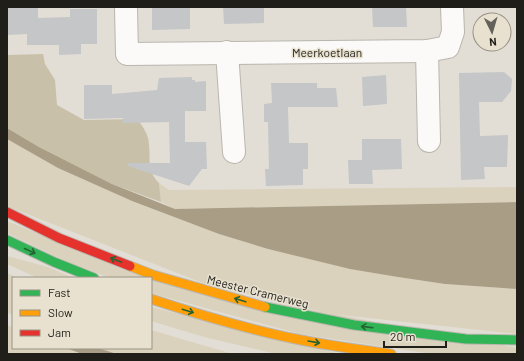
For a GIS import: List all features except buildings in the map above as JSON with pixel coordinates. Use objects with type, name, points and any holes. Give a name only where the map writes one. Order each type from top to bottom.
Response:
[{"type":"main road","name":"Meester Cramerweg","points":[[7,212],[59,238],[153,274],[254,305],[354,325],[466,339],[517,340]]},
{"type":"main road","points":[[7,240],[54,262],[92,277]]},
{"type":"main road","points":[[152,299],[190,312],[286,337],[391,354]]},
{"type":"street","name":"Meerkoetlaan","points":[[126,7],[127,54],[427,51],[448,47],[453,32],[452,7]]},
{"type":"street","points":[[427,51],[429,141]]},
{"type":"street","points":[[227,52],[234,152]]},
{"type":"shaded area","points":[[43,54],[45,64],[55,80],[57,105],[84,120],[137,119],[139,121],[148,138],[150,167],[159,183],[161,202],[112,184],[39,147],[7,128],[7,55]]},
{"type":"shaded area","points":[[7,128],[39,147],[112,184],[175,209],[517,202],[517,289],[445,284],[350,269],[268,249],[219,234],[132,201],[58,168],[7,139]]},
{"type":"shaded area","points":[[7,139],[58,168],[132,201],[219,234],[268,249],[398,277],[445,284],[517,289],[517,334],[331,314],[200,282],[7,206]]},
{"type":"shaded area","points":[[159,183],[169,190],[517,187],[517,202],[175,209],[161,202]]},
{"type":"shaded area","points":[[7,221],[143,277],[107,277],[70,263],[7,233]]},
{"type":"shaded area","points":[[7,256],[48,267],[71,277],[36,277],[7,264]]},
{"type":"shaded area","points":[[7,273],[16,277],[12,277],[12,315],[7,313]]},
{"type":"shaded area","points":[[152,280],[517,348],[517,354],[426,353],[300,334],[152,293]]},
{"type":"shaded area","points":[[152,307],[340,354],[276,354],[204,337],[152,321]]},
{"type":"shaded area","points":[[7,325],[12,327],[12,349],[69,349],[82,354],[7,354]]},
{"type":"shaded area","points":[[152,330],[233,354],[117,354],[101,349],[152,349]]},
{"type":"shaded area","points":[[69,349],[101,349],[117,354],[82,354]]},
{"type":"traffic: fast","points":[[7,240],[54,262],[92,277]]},
{"type":"traffic: fast","points":[[265,307],[354,325],[466,339],[517,340]]},
{"type":"traffic: slow","points":[[130,266],[153,275],[265,307]]},
{"type":"traffic: slow","points":[[152,299],[263,332],[335,346],[391,354]]},
{"type":"traffic: jam","points":[[7,212],[59,238],[130,266]]}]
